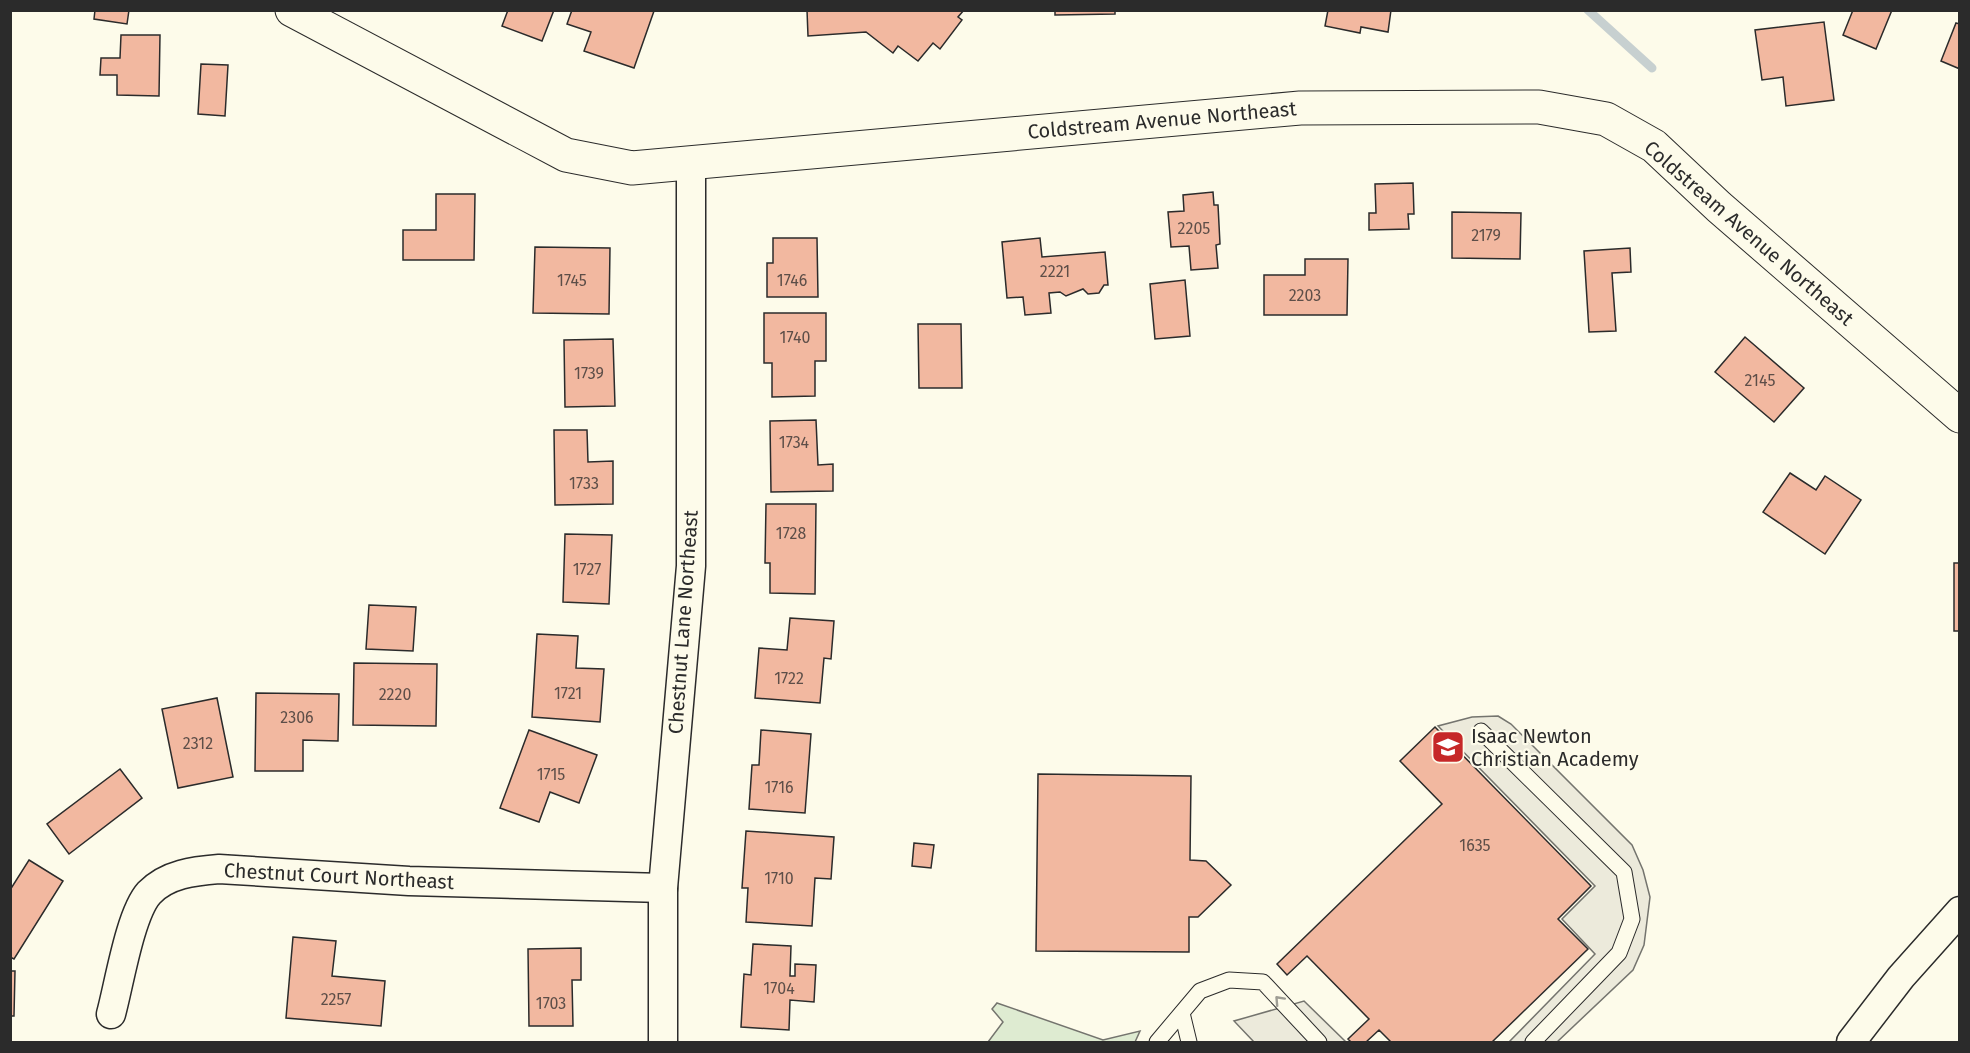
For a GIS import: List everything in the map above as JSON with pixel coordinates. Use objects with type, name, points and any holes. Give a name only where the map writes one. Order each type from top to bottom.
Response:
[{"type":"street","name":"Coldstream Avenue Northeast","points":[[292,10],[566,155],[632,168],[691,165],[1173,118],[1300,108],[1539,106],[1606,119],[1654,146],[1719,207],[1959,416]]},
{"type":"street","name":"Chestnut Lane Northeast","points":[[663,1042],[663,888],[691,566],[691,165]]},
{"type":"street","name":"Chestnut Court Northeast","points":[[111,1014],[135,921],[149,894],[170,879],[192,871],[219,869],[409,882],[663,888]]},
{"type":"street","points":[[1851,1042],[1901,977],[1959,912]]},
{"type":"lane","points":[[1481,730],[1624,872],[1632,919],[1620,953],[1533,1042]]},
{"type":"lane","points":[[1157,1042],[1200,991],[1229,980],[1263,982],[1319,1042]]},
{"type":"lane","points":[[1182,1013],[1189,1042]]},
{"type":"green space","points":[[997,1003],[1103,1040],[1140,1031],[1135,1042],[988,1042],[1003,1022],[992,1009]]},
{"type":"shaded area","points":[[1498,716],[1511,724],[1632,845],[1643,870],[1650,897],[1644,945],[1633,970],[1557,1042],[1509,1042],[1595,954],[1562,919],[1595,886],[1438,726],[1472,717]]},
{"type":"shaded area","points":[[1304,1001],[1346,1042],[1254,1042],[1234,1021]]},
{"type":"building","points":[[95,10],[129,10],[127,24],[94,19]]},
{"type":"building","points":[[508,10],[554,10],[542,41],[502,26]]},
{"type":"building","points":[[572,10],[654,11],[634,68],[584,51],[591,32],[567,24]]},
{"type":"building","points":[[807,10],[964,10],[958,17],[962,20],[940,49],[933,43],[918,61],[898,46],[893,53],[866,32],[808,36]]},
{"type":"building","points":[[1055,10],[1115,10],[1115,14],[1055,15]]},
{"type":"building","points":[[1328,10],[1391,10],[1388,32],[1361,27],[1360,33],[1325,26]]},
{"type":"building","points":[[1853,10],[1892,10],[1876,49],[1843,35]]},
{"type":"building","points":[[1824,22],[1834,100],[1786,106],[1783,77],[1762,80],[1755,30]]},
{"type":"building","points":[[1956,23],[1960,24],[1960,69],[1941,61]]},
{"type":"building","points":[[121,35],[160,35],[159,96],[117,95],[117,75],[100,75],[101,58],[120,58]]},
{"type":"building","points":[[201,64],[228,65],[225,116],[198,114]]},
{"type":"building","points":[[1413,183],[1414,214],[1408,214],[1409,229],[1369,230],[1369,213],[1376,213],[1375,184]]},
{"type":"building","points":[[1213,192],[1214,205],[1218,205],[1220,244],[1216,245],[1218,268],[1191,270],[1189,246],[1171,247],[1168,212],[1184,211],[1183,195]]},
{"type":"building","points":[[436,194],[475,194],[474,260],[403,260],[403,230],[436,230]]},
{"type":"building","points":[[1452,212],[1521,213],[1520,259],[1452,258]]},
{"type":"building","points":[[773,238],[817,238],[818,297],[767,297],[767,263],[773,263]]},
{"type":"building","points":[[1040,238],[1042,257],[1105,252],[1108,285],[1104,285],[1099,293],[1088,294],[1083,289],[1066,296],[1060,292],[1049,293],[1051,313],[1025,315],[1023,297],[1007,298],[1002,242]]},
{"type":"building","points":[[535,247],[610,248],[609,314],[533,313]]},
{"type":"building","points":[[1630,248],[1631,272],[1612,273],[1616,331],[1589,332],[1584,251]]},
{"type":"building","points":[[1305,259],[1348,259],[1347,315],[1264,315],[1264,275],[1305,275]]},
{"type":"building","points":[[1185,280],[1190,336],[1155,339],[1150,284]]},
{"type":"building","points":[[764,313],[826,313],[826,361],[815,361],[815,396],[772,397],[772,363],[764,363]]},
{"type":"building","points":[[918,324],[961,324],[962,388],[919,388]]},
{"type":"building","points":[[1745,337],[1804,388],[1774,422],[1715,372]]},
{"type":"building","points":[[613,339],[615,406],[565,407],[564,340]]},
{"type":"building","points":[[816,420],[818,465],[833,464],[833,491],[771,492],[770,421]]},
{"type":"building","points":[[554,430],[587,430],[588,462],[613,461],[613,504],[555,505]]},
{"type":"building","points":[[1790,473],[1816,490],[1825,476],[1861,500],[1825,554],[1763,512]]},
{"type":"building","points":[[766,504],[816,504],[815,594],[770,593],[770,563],[765,563]]},
{"type":"building","points":[[565,534],[612,535],[609,604],[563,602]]},
{"type":"building","points":[[1954,563],[1960,563],[1960,631],[1954,631]]},
{"type":"building","points":[[369,605],[416,607],[413,651],[366,649]]},
{"type":"building","points":[[790,618],[834,621],[831,659],[824,658],[820,703],[755,698],[759,648],[787,650]]},
{"type":"building","points":[[537,634],[578,636],[576,668],[604,669],[600,722],[532,717]]},
{"type":"building","points":[[354,663],[437,664],[436,726],[353,725]]},
{"type":"building","points":[[256,693],[339,694],[338,741],[303,740],[303,771],[255,771]]},
{"type":"building","points":[[217,698],[233,777],[178,788],[162,709]]},
{"type":"building","points":[[1435,727],[1591,886],[1558,919],[1588,949],[1492,1042],[1391,1042],[1379,1030],[1366,1042],[1351,1042],[1348,1039],[1369,1019],[1307,956],[1287,975],[1277,964],[1442,804],[1400,761]]},
{"type":"building","points":[[529,730],[597,755],[579,803],[550,792],[539,822],[500,808]]},
{"type":"building","points":[[761,730],[811,734],[805,813],[749,809],[752,765],[759,765]]},
{"type":"building","points":[[120,769],[142,798],[69,854],[47,824]]},
{"type":"building","points":[[1038,774],[1191,776],[1190,860],[1206,861],[1231,885],[1198,917],[1189,917],[1189,952],[1036,951]]},
{"type":"building","points":[[746,831],[834,837],[831,879],[815,878],[812,926],[746,922],[748,888],[742,888]]},
{"type":"building","points":[[914,843],[934,845],[931,868],[912,866]]},
{"type":"building","points":[[29,860],[63,881],[14,959],[10,957],[10,890]]},
{"type":"building","points":[[293,937],[336,941],[332,976],[385,981],[381,1026],[286,1018]]},
{"type":"building","points":[[753,944],[791,946],[790,976],[795,976],[795,964],[816,965],[814,1002],[790,1000],[789,1030],[741,1027],[744,974],[751,975]]},
{"type":"building","points":[[581,948],[581,980],[572,980],[573,1026],[529,1026],[528,949]]},
{"type":"building","points":[[10,971],[15,971],[14,1016],[10,1016]]},
{"type":"waterway","points":[[1588,10],[1652,68]]},
{"type":"place","name":"Isaac Newton Christian Academy","points":[[1448,747]]}]
